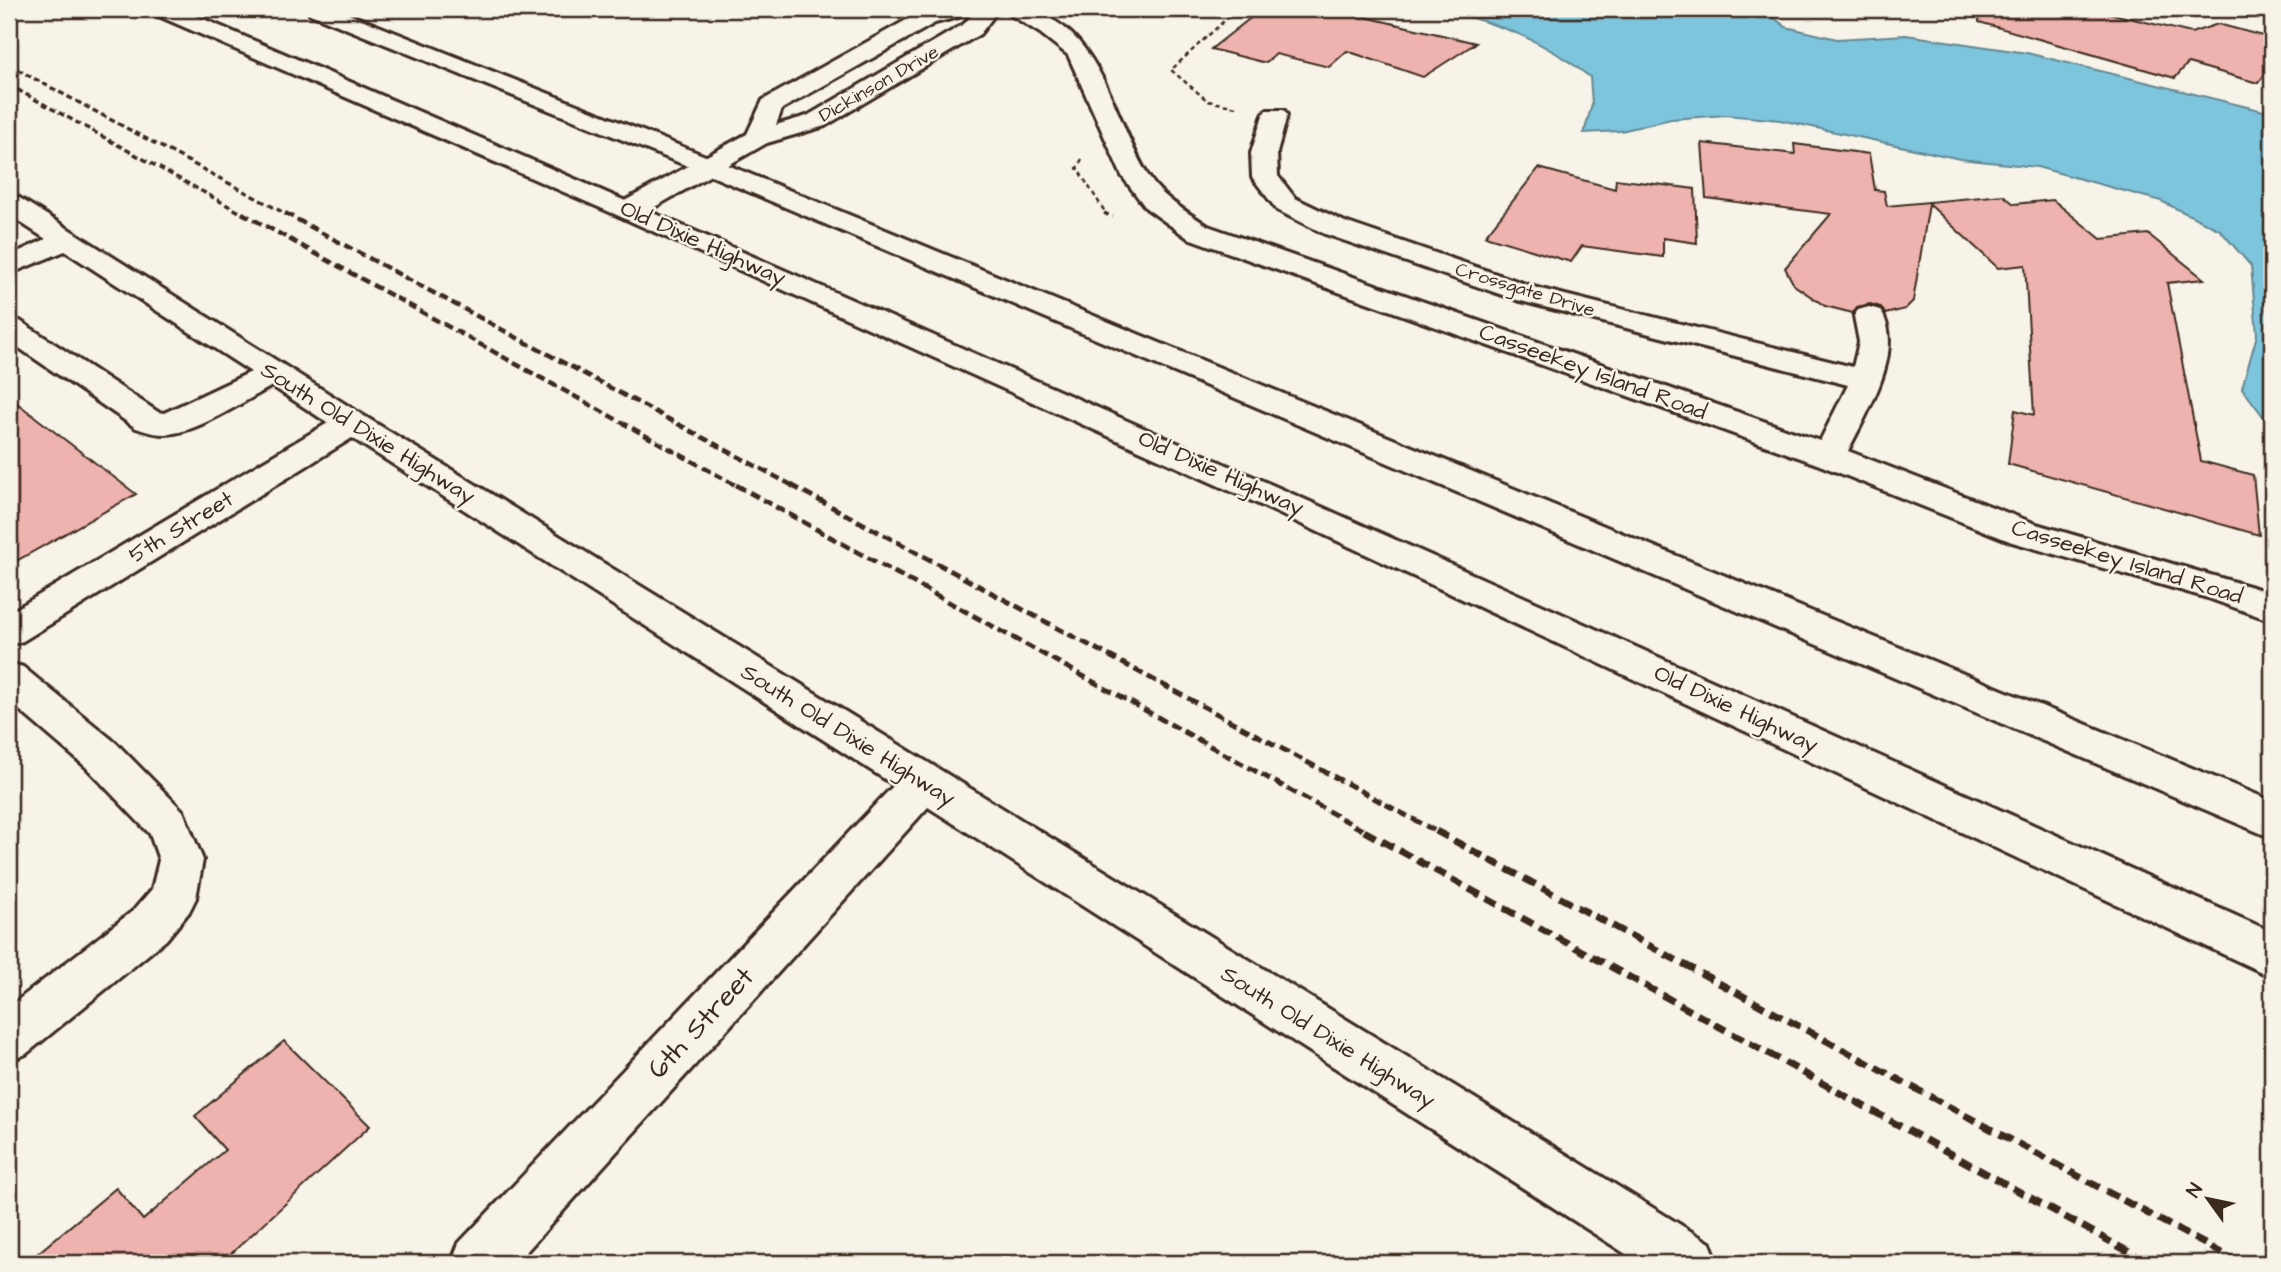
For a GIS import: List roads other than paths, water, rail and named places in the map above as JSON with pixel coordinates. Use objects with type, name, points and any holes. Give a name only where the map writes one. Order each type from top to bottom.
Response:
[{"type":"main road","name":"Old Dixie Highway","points":[[162,9],[629,210],[1237,480],[2272,955]]},
{"type":"main road","points":[[318,9],[709,166],[2272,820]]},
{"type":"main road","name":"Dickinson Drive","points":[[758,138],[772,105],[927,18],[962,9]]},
{"type":"main road","name":"Dickinson Drive","points":[[629,210],[758,138],[816,121],[972,29],[988,9]]},
{"type":"main road","name":"Casseekey Island Road","points":[[1012,9],[1048,28],[1078,52],[1135,176],[1155,202],[1198,232],[1829,456],[2025,533],[2219,588],[2272,607]]},
{"type":"main road","points":[[853,59],[883,61],[894,67],[892,77]]},
{"type":"main road","name":"Crossgate Drive","points":[[1275,115],[1264,153],[1265,177],[1286,204],[1335,228],[1527,294],[1866,380]]},
{"type":"main road","name":"South Old Dixie Highway","points":[[9,203],[352,423],[1690,1263]]},
{"type":"main road","points":[[9,266],[67,240]]},
{"type":"main road","points":[[1829,456],[1866,380],[1874,342],[1869,316]]},
{"type":"main road","points":[[9,327],[148,421],[164,424],[180,419],[274,373]]},
{"type":"main road","name":"5th Street","points":[[9,631],[352,423]]},
{"type":"main road","points":[[9,678],[101,755],[169,824],[181,860],[173,898],[150,925],[9,1037]]},
{"type":"main road","name":"6th Street","points":[[479,1263],[923,783]]},
{"type":"water","points":[[1441,9],[1763,9],[1786,27],[1837,39],[1906,35],[2027,53],[2272,113],[2272,428],[2242,388],[2257,335],[2251,266],[2220,230],[2161,201],[2037,167],[1960,159],[1780,120],[1726,115],[1671,119],[1621,131],[1584,133],[1592,104],[1590,77],[1554,52],[1519,34]]},
{"type":"railway","points":[[9,65],[288,215]]},
{"type":"railway","points":[[9,85],[245,215]]},
{"type":"railway","points":[[242,213],[739,487]]},
{"type":"railway","points":[[285,213],[795,487]]},
{"type":"railway","points":[[736,485],[1368,833]]},
{"type":"railway","points":[[791,485],[1439,833]]},
{"type":"railway","points":[[1364,831],[2149,1263]]},
{"type":"railway","points":[[1436,831],[2240,1263]]}]
